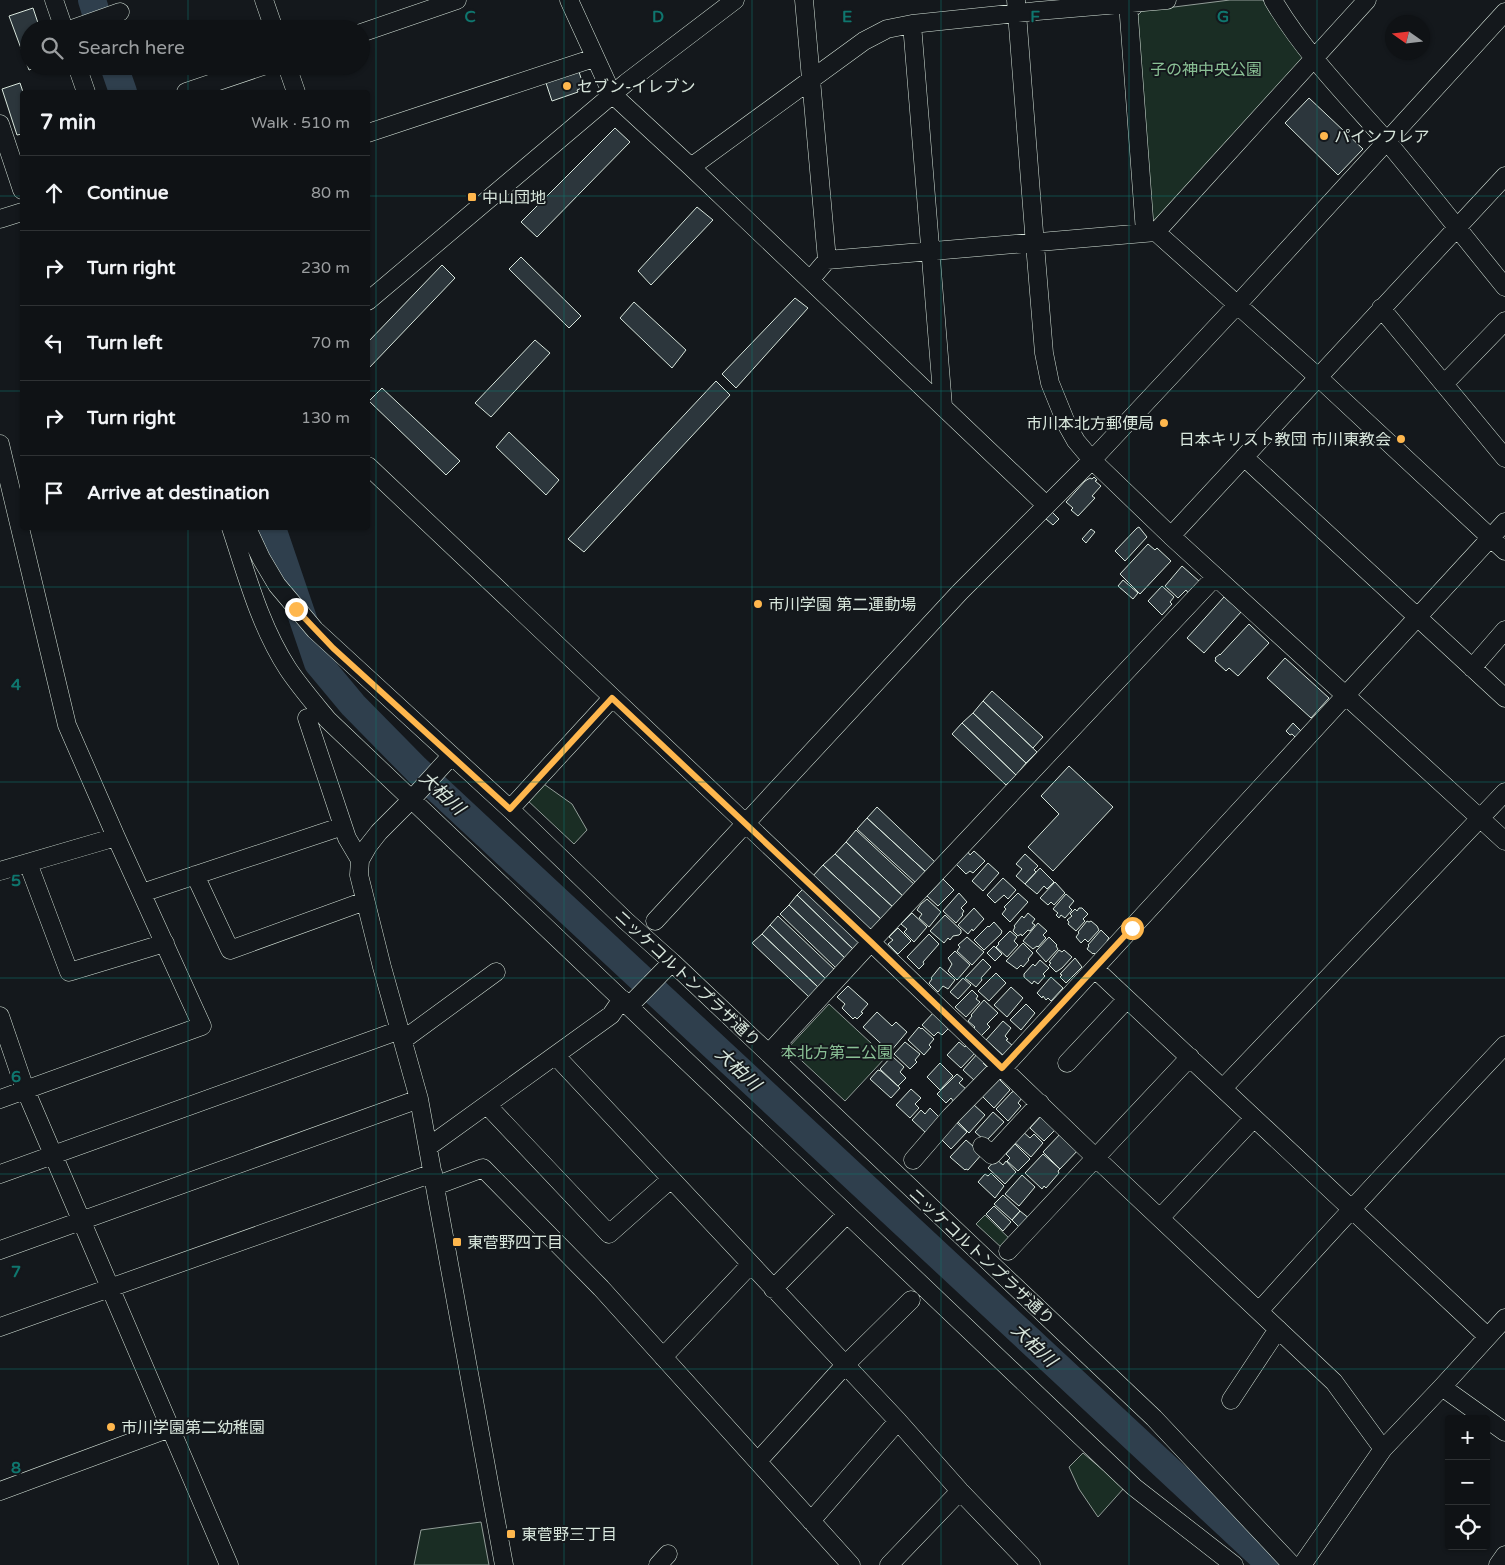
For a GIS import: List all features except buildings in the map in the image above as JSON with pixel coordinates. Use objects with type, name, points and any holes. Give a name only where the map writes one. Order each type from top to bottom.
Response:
[{"type":"street","points":[[54,0],[61,20]]},
{"type":"street","points":[[264,0],[271,20]]},
{"type":"street","points":[[370,30],[457,0]]},
{"type":"street","points":[[569,0],[612,94],[1046,505]]},
{"type":"street","points":[[370,296],[612,94],[735,0]]},
{"type":"street","points":[[804,0],[826,260],[810,280]]},
{"type":"street","points":[[691,167],[864,41],[887,30],[1017,6],[1167,0]]},
{"type":"street","points":[[1273,0],[1282,15],[1315,58],[1387,142],[1505,286]]},
{"type":"street","points":[[826,260],[1151,232],[1367,0]]},
{"type":"street","points":[[1128,3],[1151,232],[1318,377],[1505,552]]},
{"type":"street","points":[[1017,6],[1044,353],[1050,383],[1067,425],[1076,441],[1092,460],[1171,536],[1505,841]]},
{"type":"street","points":[[98,20],[120,12]]},
{"type":"street","points":[[655,921],[960,592],[1092,460],[1505,12]]},
{"type":"street","points":[[912,24],[943,406]]},
{"type":"street","points":[[370,132],[594,58]]},
{"type":"street","points":[[80,75],[85,90]]},
{"type":"street","points":[[192,90],[236,75]]},
{"type":"street","points":[[290,75],[295,90]]},
{"type":"street","points":[[0,124],[20,184]]},
{"type":"street","points":[[1171,536],[1505,176]]},
{"type":"street","points":[[0,219],[20,213]]},
{"type":"street","points":[[1381,308],[1505,458]]},
{"type":"street","points":[[1444,384],[1505,321]]},
{"type":"street","points":[[0,444],[67,724],[116,838],[202,1026],[0,1098]]},
{"type":"street","points":[[1244,457],[1505,698]]},
{"type":"street","points":[[370,468],[1334,1382],[1383,1449]]},
{"type":"street","points":[[913,1160],[951,1116],[996,1069],[1002,1068],[1095,969],[1505,522]]},
{"type":"street","points":[[232,530],[262,619],[288,668],[328,720],[416,795],[626,1003],[1134,1487],[1234,1565]]},
{"type":"street","name":"ニッケコルトンプラザ通り","points":[[249,530],[261,558],[282,591],[315,630],[448,759],[510,809],[626,921],[672,962],[1154,1418],[1292,1565]]},
{"type":"street","points":[[768,1053],[1215,577]]},
{"type":"street","points":[[1472,668],[1505,630]]},
{"type":"street","points":[[510,809],[612,698]]},
{"type":"street","points":[[306,718],[347,838],[360,860]]},
{"type":"street","points":[[448,759],[368,846],[360,860],[359,875],[419,1099],[504,1565]]},
{"type":"street","points":[[1223,1088],[1505,792]]},
{"type":"street","points":[[142,893],[343,826]]},
{"type":"street","points":[[0,871],[116,838]]},
{"type":"street","points":[[28,863],[69,972],[165,943]]},
{"type":"street","points":[[195,875],[230,950],[365,901]]},
{"type":"street","points":[[428,1147],[611,1015],[672,962]]},
{"type":"street","points":[[1095,969],[1487,1336]]},
{"type":"street","points":[[0,1174],[53,1154],[401,1035],[496,972]]},
{"type":"street","points":[[1067,1063],[1127,999]]},
{"type":"street","points":[[0,1016],[26,1089],[53,1154],[229,1565]]},
{"type":"street","points":[[1259,1311],[1351,1209],[1505,1045]]},
{"type":"street","points":[[556,1056],[1031,1565]]},
{"type":"street","points":[[1008,1251],[1190,1057]]},
{"type":"street","points":[[0,1250],[419,1099]]},
{"type":"street","points":[[982,1146],[992,1156],[1040,1104]]},
{"type":"street","points":[[486,1105],[609,1234],[671,1179]]},
{"type":"street","points":[[1160,1218],[1254,1118]]},
{"type":"street","points":[[0,1327],[111,1287],[434,1179],[483,1168],[601,1288],[851,1565]]},
{"type":"street","points":[[773,1289],[847,1214]]},
{"type":"street","points":[[663,1357],[751,1264]]},
{"type":"street","points":[[758,1461],[845,1365],[911,1300]]},
{"type":"street","points":[[1302,1565],[1383,1449],[1442,1388],[1505,1318]]},
{"type":"street","points":[[1231,1400],[1278,1329]]},
{"type":"street","points":[[1442,1388],[1505,1432]]},
{"type":"street","points":[[811,1521],[898,1421]]},
{"type":"street","points":[[0,1491],[170,1428]]},
{"type":"street","points":[[889,1565],[960,1491]]},
{"type":"street","points":[[1498,1565],[1505,1555]]},
{"type":"green space","name":"子の神中央公園","points":[[1230,0],[1263,0],[1306,57],[1153,223],[1147,223],[1136,17],[1142,11]]},
{"type":"green space","points":[[541,782],[572,804],[587,830],[574,844],[526,799]]},
{"type":"green space","name":"本北方第二公園","points":[[829,1004],[886,1057],[845,1101],[788,1048]]},
{"type":"green space","points":[[985,1215],[1011,1240],[1003,1249],[976,1224]]},
{"type":"green space","points":[[1083,1453],[1124,1488],[1098,1517],[1079,1489],[1069,1467]]},
{"type":"green space","points":[[481,1522],[489,1565],[414,1565],[421,1530]]},
{"type":"waterway","name":"大柏川","points":[[92,0],[98,20]]},
{"type":"waterway","name":"大柏川","points":[[117,75],[122,90]]},
{"type":"waterway","name":"大柏川","points":[[273,530],[318,663],[353,705],[416,769],[1271,1565]]},
{"type":"place","name":"セブン-イレブン","points":[[567,86]]},
{"type":"place","name":"パインフレア","points":[[1324,136]]},
{"type":"place","name":"中山団地","points":[[472,197]]},
{"type":"place","name":"市川本北方郵便局","points":[[1164,423]]},
{"type":"place","name":"日本キリスト教団 市川東教会","points":[[1401,439]]},
{"type":"place","name":"市川学園 第二運動場","points":[[758,604]]},
{"type":"place","name":"東菅野四丁目","points":[[457,1242]]},
{"type":"place","name":"市川学園第二幼稚園","points":[[111,1427]]},
{"type":"place","name":"東菅野三丁目","points":[[511,1534]]},
{"type":"route","points":[[296,609],[333,648],[510,809],[612,698],[1002,1068],[1132,928]]}]
